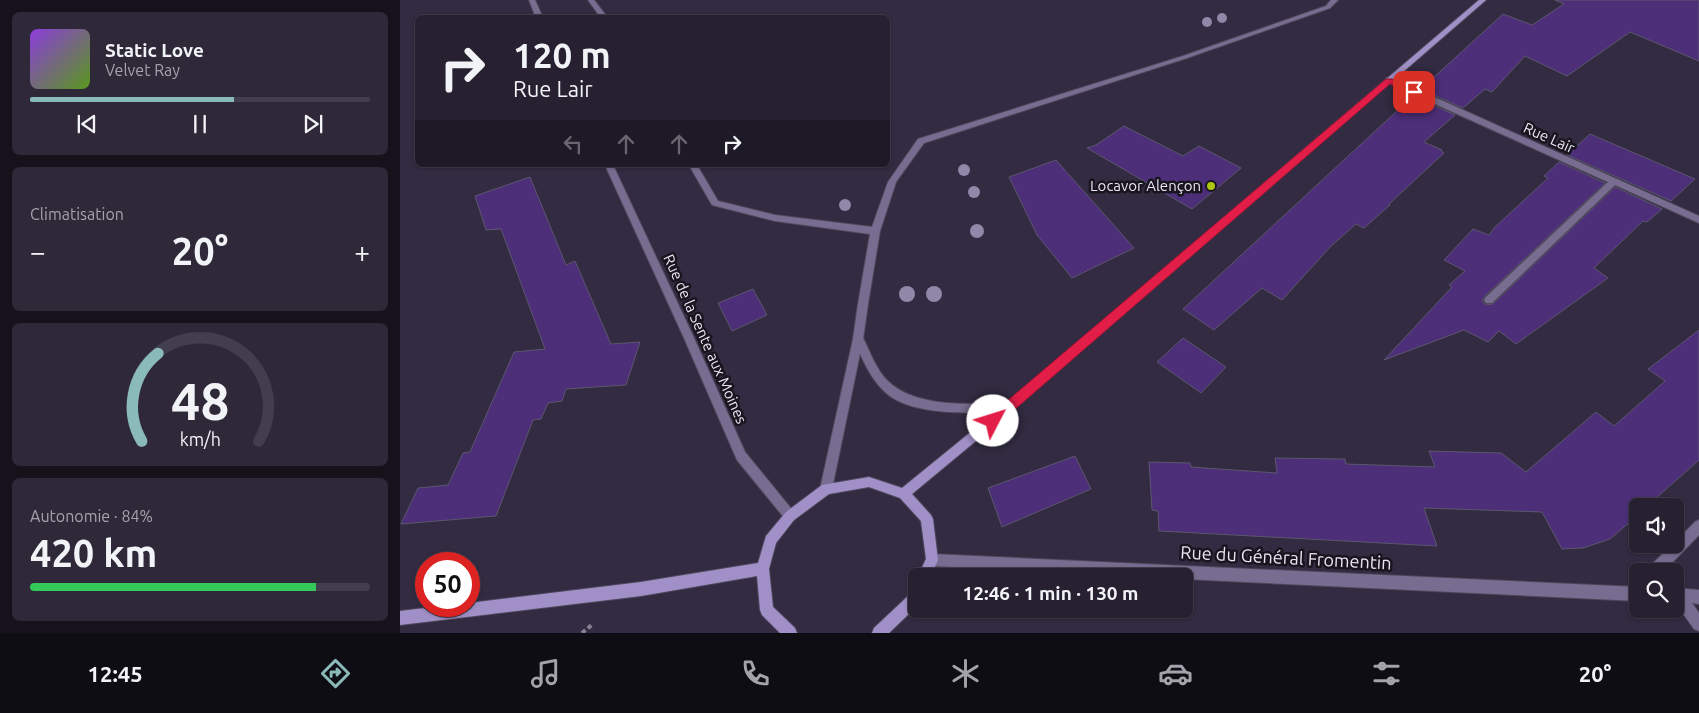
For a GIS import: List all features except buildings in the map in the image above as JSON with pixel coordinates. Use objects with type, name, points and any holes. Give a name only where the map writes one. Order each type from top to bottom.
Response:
[{"type":"main road","points":[[904,494],[1008,408],[1483,0]]},
{"type":"main road","points":[[790,633],[767,610],[763,569],[770,540],[790,516],[826,489],[869,482],[904,494],[927,519],[932,560],[928,568]]},
{"type":"main road","points":[[400,618],[641,589],[763,569]]},
{"type":"main road","points":[[879,633],[908,606]]},
{"type":"street","points":[[532,0],[539,15]]},
{"type":"street","points":[[591,0],[604,15]]},
{"type":"street","points":[[826,489],[858,339],[875,231],[892,182],[921,141],[1184,57],[1328,7],[1335,0]]},
{"type":"street","name":"Rue Lair","points":[[1389,80],[1699,220]]},
{"type":"street","name":"Rue de la Sente aux Moines","points":[[610,167],[741,456],[790,516]]},
{"type":"street","points":[[694,167],[715,203],[751,214],[800,223],[875,231]]},
{"type":"street","points":[[1489,300],[1613,182]]},
{"type":"street","points":[[858,339],[881,381],[905,399],[954,409],[1008,408]]},
{"type":"street","points":[[1663,563],[1699,526]]},
{"type":"street","name":"Rue du Général Fromentin","points":[[932,560],[1629,593]]},
{"type":"street","points":[[1684,596],[1699,597]]},
{"type":"street","points":[[1684,604],[1699,624]]},
{"type":"place","name":"Locavor Alençon","points":[[1211,186]]},
{"type":"route","points":[[993,421],[1389,80],[1414,92]]}]
